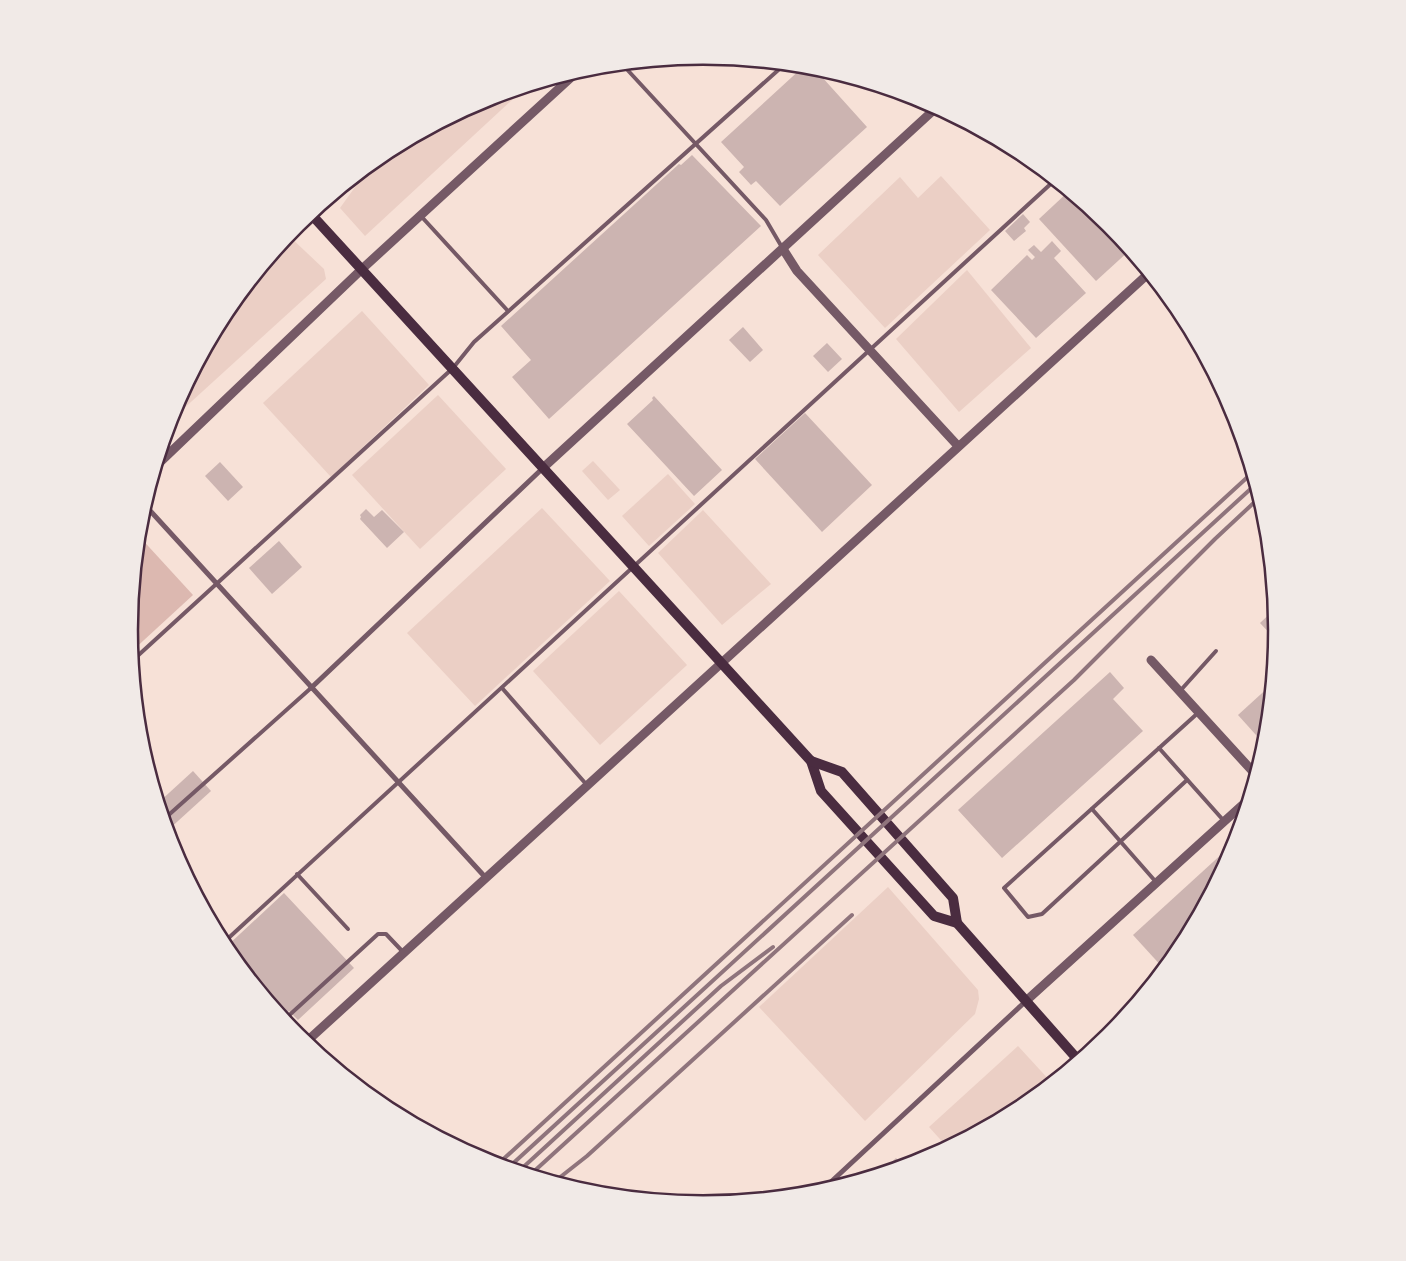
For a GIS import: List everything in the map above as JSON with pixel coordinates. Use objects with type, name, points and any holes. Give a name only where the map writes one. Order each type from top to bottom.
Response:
[{"type":"main road","points":[[316,219],[544,467],[632,567],[811,762],[820,792],[934,916],[957,923],[1075,1057]]},
{"type":"main road","points":[[811,762],[842,772],[953,898],[957,923]]},
{"type":"street","points":[[165,457],[362,269],[566,82]]},
{"type":"street","points":[[312,688],[544,467],[930,113]]},
{"type":"street","points":[[783,249],[797,271],[958,446]]},
{"type":"street","points":[[311,1038],[1144,277]]},
{"type":"street","points":[[150,511],[486,878]]},
{"type":"street","points":[[1152,660],[1251,769]]},
{"type":"street","points":[[832,1181],[1027,1000],[1239,808]]},
{"type":"lane","points":[[628,70],[766,220],[783,249]]},
{"type":"lane","points":[[139,655],[453,368],[474,342],[778,70]]},
{"type":"lane","points":[[229,938],[1050,184]]},
{"type":"lane","points":[[420,215],[508,311]]},
{"type":"lane","points":[[1180,692],[1216,652]]},
{"type":"lane","points":[[169,815],[312,688]]},
{"type":"lane","points":[[502,688],[587,786]]},
{"type":"lane","points":[[1187,780],[1042,914],[1028,916],[1004,888],[1199,712]]},
{"type":"lane","points":[[1159,748],[1225,821]]},
{"type":"lane","points":[[1092,809],[1157,883]]},
{"type":"lane","points":[[298,874],[348,929]]},
{"type":"lane","points":[[289,1015],[378,934],[386,934],[404,953]]},
{"type":"shaded area","points":[[513,99],[365,236],[340,208],[358,183],[389,160],[453,123]]},
{"type":"shaded area","points":[[941,176],[990,230],[885,328],[818,255],[900,177],[918,198]]},
{"type":"shaded area","points":[[294,241],[324,269],[326,279],[183,409],[213,348],[233,316],[254,286]]},
{"type":"shaded area","points":[[967,270],[1031,348],[959,412],[896,339]]},
{"type":"shaded area","points":[[362,311],[429,385],[331,477],[263,403]]},
{"type":"shaded area","points":[[438,395],[506,469],[420,549],[352,475]]},
{"type":"shaded area","points":[[593,461],[620,490],[608,500],[582,471]]},
{"type":"shaded area","points":[[668,474],[695,504],[649,546],[622,516]]},
{"type":"shaded area","points":[[542,508],[610,581],[475,706],[407,633]]},
{"type":"shaded area","points":[[703,510],[771,584],[722,625],[658,553]]},
{"type":"shaded area","points":[[144,542],[193,595],[138,645],[139,594]]},
{"type":"shaded area","points":[[619,591],[687,665],[600,745],[533,671]]},
{"type":"shaded area","points":[[888,887],[978,990],[979,999],[975,1014],[865,1121],[759,1007]]},
{"type":"shaded area","points":[[1018,1046],[1048,1078],[1017,1101],[986,1120],[943,1142],[929,1127]]},
{"type":"building","points":[[796,73],[823,78],[867,127],[780,206],[756,181],[751,185],[739,172],[744,167],[721,142]]},
{"type":"building","points":[[692,155],[761,226],[549,419],[512,377],[531,360],[501,326],[679,164],[681,165]]},
{"type":"building","points":[[1064,196],[1103,231],[1125,255],[1096,281],[1039,219]]},
{"type":"building","points":[[1023,214],[1030,222],[1024,228],[1026,231],[1014,241],[1005,231]]},
{"type":"building","points":[[1052,241],[1061,251],[1054,258],[1086,293],[1036,338],[991,290],[1027,255],[1032,260],[1035,257],[1028,250],[1034,245],[1041,252]]},
{"type":"building","points":[[743,327],[763,350],[750,362],[729,340]]},
{"type":"building","points":[[827,343],[842,359],[828,372],[813,356]]},
{"type":"building","points":[[654,396],[722,470],[694,496],[627,424],[653,400]]},
{"type":"building","points":[[805,413],[872,485],[822,532],[755,459]]},
{"type":"building","points":[[220,462],[243,487],[228,501],[205,476]]},
{"type":"building","points":[[366,509],[374,517],[382,510],[404,532],[387,548],[360,519],[360,515]]},
{"type":"building","points":[[279,541],[302,567],[272,594],[249,568]]},
{"type":"building","points":[[1268,616],[1268,631],[1260,623]]},
{"type":"building","points":[[1110,672],[1124,688],[1113,699],[1143,731],[1002,858],[958,810]]},
{"type":"building","points":[[1265,690],[1259,738],[1238,715]]},
{"type":"building","points":[[193,771],[211,791],[173,826],[164,798]]},
{"type":"building","points":[[1222,854],[1193,913],[1160,964],[1133,935]]},
{"type":"building","points":[[284,893],[354,968],[298,1020],[289,1011],[287,1013],[278,1003],[254,975],[231,942]]},
{"type":"building","points":[[896,1158],[899,1161],[889,1164]]},
{"type":"railway","points":[[503,1159],[1247,478]]},
{"type":"railway","points":[[513,1163],[1250,489]]},
{"type":"railway","points":[[535,1170],[1074,680],[1254,503]]},
{"type":"railway","points":[[560,1178],[587,1156],[852,915]]},
{"type":"railway","points":[[524,1167],[721,986],[773,947]]}]
